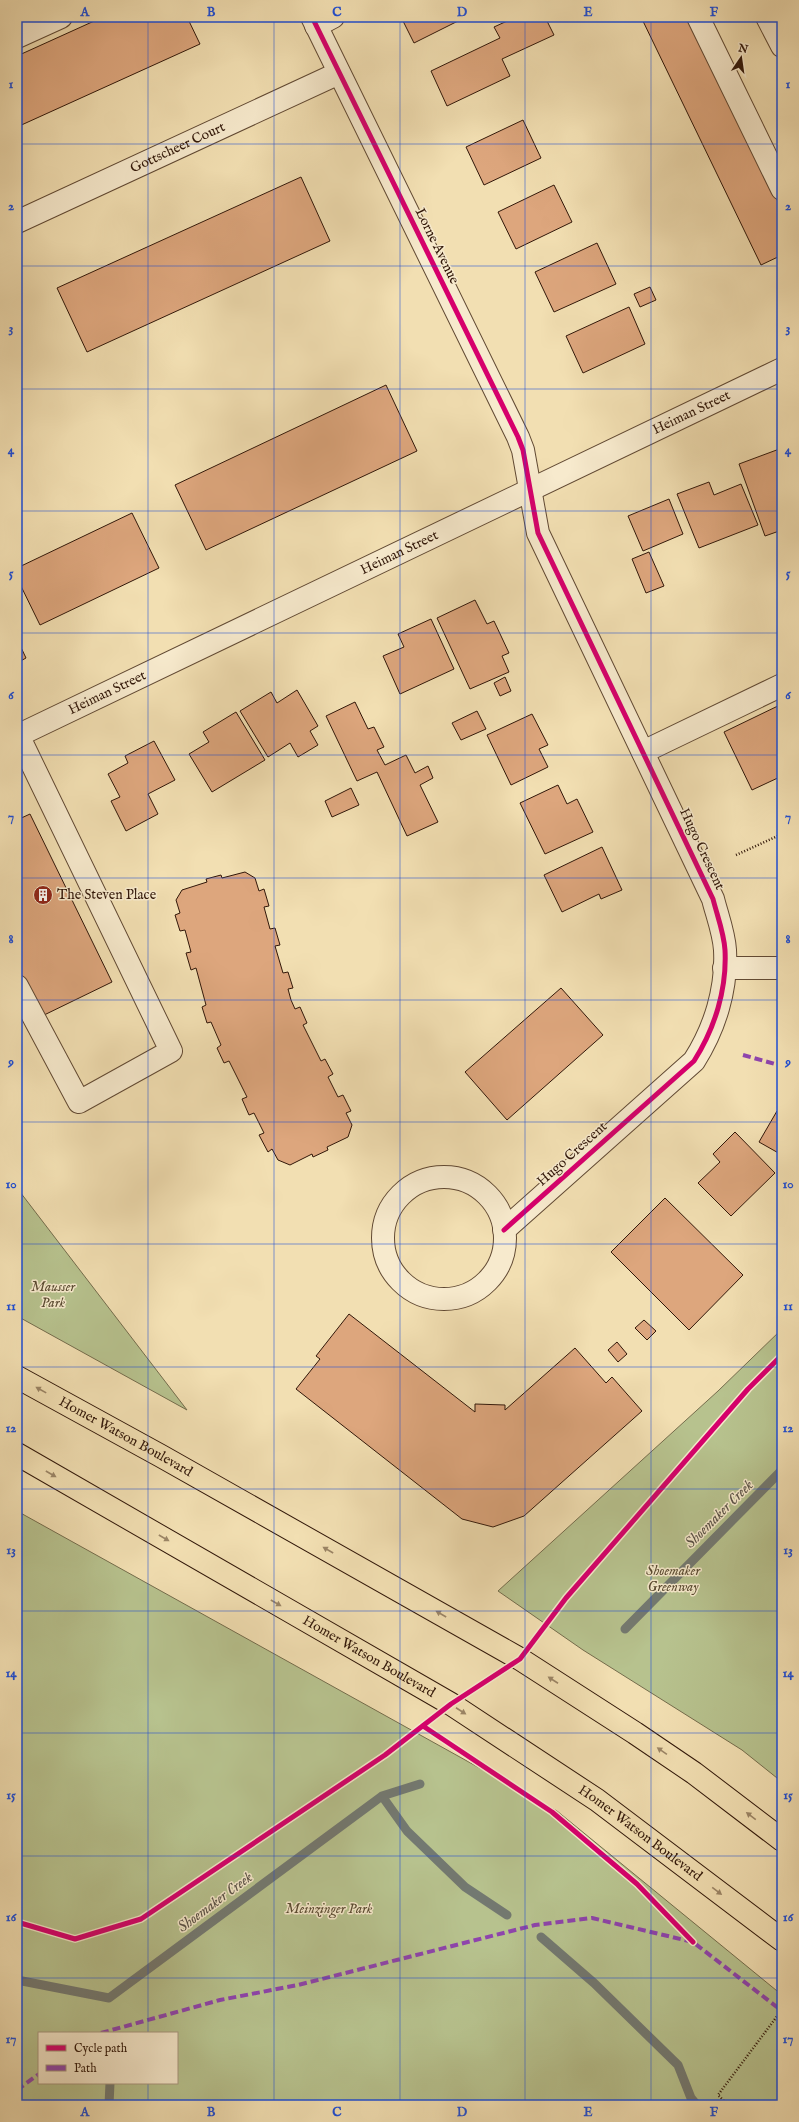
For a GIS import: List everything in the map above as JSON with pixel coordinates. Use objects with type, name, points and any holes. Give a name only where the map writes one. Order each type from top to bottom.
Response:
[{"type":"main road","name":"Homer Watson Boulevard","points":[[17,1377],[161,1456],[520,1659],[655,1746],[782,1840]]},
{"type":"main road","name":"Homer Watson Boulevard","points":[[17,1454],[451,1704],[597,1800],[782,1940]]},
{"type":"street","points":[[17,36],[61,17]]},
{"type":"street","points":[[698,17],[782,189]]},
{"type":"street","points":[[767,17],[782,46]]},
{"type":"street","name":"Lorne Avenue","points":[[320,20],[339,73],[518,437],[523,450],[530,489]]},
{"type":"street","name":"Gottscheer Court","points":[[17,222],[339,73]]},
{"type":"street","name":"Heiman Street","points":[[18,736],[782,369]]},
{"type":"street","name":"Hugo Crescent","points":[[504,1230],[694,1061],[705,1043],[721,1002],[725,949],[713,899],[538,534],[530,489]]},
{"type":"street","points":[[643,752],[782,685]]},
{"type":"street","points":[[17,986],[79,1102],[171,1051],[18,736]]},
{"type":"street","points":[[724,968],[782,968]]},
{"type":"street","points":[[435,1177],[456,1178],[472,1183],[490,1196],[503,1219],[504,1230],[505,1246],[502,1261],[496,1272],[482,1288],[455,1299],[434,1299],[414,1292],[397,1279],[384,1254],[382,1233],[386,1215],[398,1197],[414,1184],[435,1177]]},
{"type":"path","points":[[736,855],[782,834]]},
{"type":"path","points":[[728,2105],[718,2094],[781,2010]]},
{"type":"green space","name":"Mausser Park","points":[[17,1188],[187,1410],[17,1316]]},
{"type":"green space","name":"Shoemaker Greenway","points":[[782,1329],[782,1782],[742,1750],[583,1650],[498,1591],[718,1391]]},
{"type":"green space","name":"Meinzinger Park","points":[[17,1511],[557,1811],[782,1995],[782,2105],[17,2105]]},
{"type":"building","points":[[103,17],[187,17],[200,44],[17,127],[17,56]]},
{"type":"building","points":[[401,17],[466,17],[414,43]]},
{"type":"building","points":[[516,17],[545,17],[554,35],[502,59],[510,76],[447,106],[431,71],[500,38],[494,27]]},
{"type":"building","points":[[641,17],[689,17],[782,210],[782,255],[761,265]]},
{"type":"building","points":[[523,120],[541,158],[484,185],[466,147]]},
{"type":"building","points":[[301,177],[330,241],[87,352],[57,288]]},
{"type":"building","points":[[554,185],[572,222],[516,249],[498,212]]},
{"type":"building","points":[[597,243],[616,284],[554,312],[535,272]]},
{"type":"building","points":[[650,287],[656,300],[640,307],[634,294]]},
{"type":"building","points":[[629,307],[645,344],[583,373],[566,336]]},
{"type":"building","points":[[386,385],[417,451],[206,550],[175,485]]},
{"type":"building","points":[[782,448],[782,530],[765,536],[739,464]]},
{"type":"building","points":[[709,482],[714,495],[741,484],[758,525],[699,548],[677,494]]},
{"type":"building","points":[[669,499],[683,534],[643,551],[628,516]]},
{"type":"building","points":[[132,513],[159,568],[40,625],[17,578],[17,568]]},
{"type":"building","points":[[649,552],[664,586],[646,593],[632,559]]},
{"type":"building","points":[[475,600],[487,624],[494,621],[509,653],[502,656],[509,672],[470,689],[437,618]]},
{"type":"building","points":[[431,619],[454,669],[400,694],[383,656],[404,647],[398,634]]},
{"type":"building","points":[[17,639],[26,658],[17,663]]},
{"type":"building","points":[[505,677],[511,691],[500,696],[494,683]]},
{"type":"building","points":[[297,690],[318,726],[310,731],[318,745],[298,757],[290,743],[268,757],[240,711],[271,692],[277,703]]},
{"type":"building","points":[[355,702],[368,729],[374,727],[384,747],[377,750],[385,765],[406,755],[415,773],[428,766],[433,778],[420,785],[438,822],[407,836],[377,772],[357,781],[326,716]]},
{"type":"building","points":[[782,704],[782,776],[752,790],[724,732]]},
{"type":"building","points":[[477,711],[486,729],[461,740],[452,723]]},
{"type":"building","points":[[236,712],[265,760],[212,792],[189,754],[209,742],[203,732]]},
{"type":"building","points":[[532,714],[548,745],[539,749],[548,767],[511,785],[487,735]]},
{"type":"building","points":[[154,741],[175,780],[148,794],[158,814],[126,831],[111,801],[120,797],[108,774],[128,763],[125,756]]},
{"type":"building","points":[[558,785],[567,804],[577,799],[593,832],[545,854],[520,803]]},
{"type":"building","points":[[351,788],[359,805],[332,817],[325,801]]},
{"type":"building","name":"The Steven Place","points":[[30,814],[112,982],[40,1017],[17,970],[17,820]]},
{"type":"building","points":[[602,847],[622,890],[601,899],[599,894],[562,912],[544,875]]},
{"type":"building","points":[[245,872],[255,878],[259,891],[264,889],[269,906],[264,907],[270,929],[275,928],[280,945],[275,946],[283,973],[288,972],[293,988],[288,989],[291,1000],[295,1009],[300,1007],[307,1023],[303,1025],[321,1061],[325,1059],[333,1074],[328,1077],[338,1097],[343,1095],[351,1111],[346,1113],[352,1125],[348,1137],[327,1147],[328,1150],[313,1157],[312,1154],[290,1165],[278,1160],[272,1149],[268,1152],[259,1135],[264,1133],[254,1113],[249,1115],[242,1099],[247,1097],[229,1061],[224,1063],[217,1048],[221,1045],[211,1022],[207,1023],[202,1007],[206,1005],[196,968],[191,970],[186,953],[191,952],[185,930],[180,931],[175,915],[180,913],[176,900],[182,890],[207,882],[206,879],[221,875],[222,878]]},
{"type":"building","points":[[561,988],[603,1035],[507,1120],[465,1072]]},
{"type":"building","points":[[782,1110],[782,1155],[759,1142],[777,1111],[780,1114]]},
{"type":"building","points":[[735,1132],[775,1173],[731,1216],[698,1183],[720,1162],[713,1154]]},
{"type":"building","points":[[665,1198],[743,1275],[689,1330],[611,1252]]},
{"type":"building","points":[[349,1314],[475,1412],[475,1404],[505,1405],[505,1410],[575,1348],[606,1383],[612,1377],[642,1411],[524,1516],[493,1527],[462,1519],[296,1389],[320,1359],[316,1356]]},
{"type":"building","points":[[644,1320],[656,1331],[647,1340],[635,1328]]},
{"type":"building","points":[[617,1342],[627,1354],[618,1362],[608,1350]]},
{"type":"waterway","name":"Shoemaker Creek","points":[[625,1629],[782,1470]]},
{"type":"waterway","name":"Shoemaker Creek","points":[[17,1980],[109,1998],[382,1796],[420,1784]]},
{"type":"waterway","points":[[382,1796],[407,1831],[465,1887],[507,1915]]},
{"type":"waterway","points":[[541,1937],[594,1983],[678,2065],[691,2098],[697,2105]]},
{"type":"waterway","points":[[109,2105],[110,2084]]},
{"type":"marked path","points":[[743,1055],[782,1066]]},
{"type":"marked path","points":[[105,2032],[220,2000],[298,1985],[535,1925],[592,1918],[693,1942],[782,2011]]},
{"type":"marked path","points":[[17,2090],[38,2075]]},
{"type":"cycle path","points":[[312,17],[518,437],[523,450],[538,533],[713,899],[722,931],[725,950],[722,994],[714,1022],[694,1061],[504,1230]]},
{"type":"cycle path","points":[[17,1922],[75,1939],[141,1919],[385,1755],[451,1704],[520,1659],[566,1598],[748,1389],[782,1355]]},
{"type":"cycle path","points":[[423,1726],[552,1812],[637,1884],[693,1942]]},
{"type":"place","name":"The Steven Place","points":[[43,895]]}]
